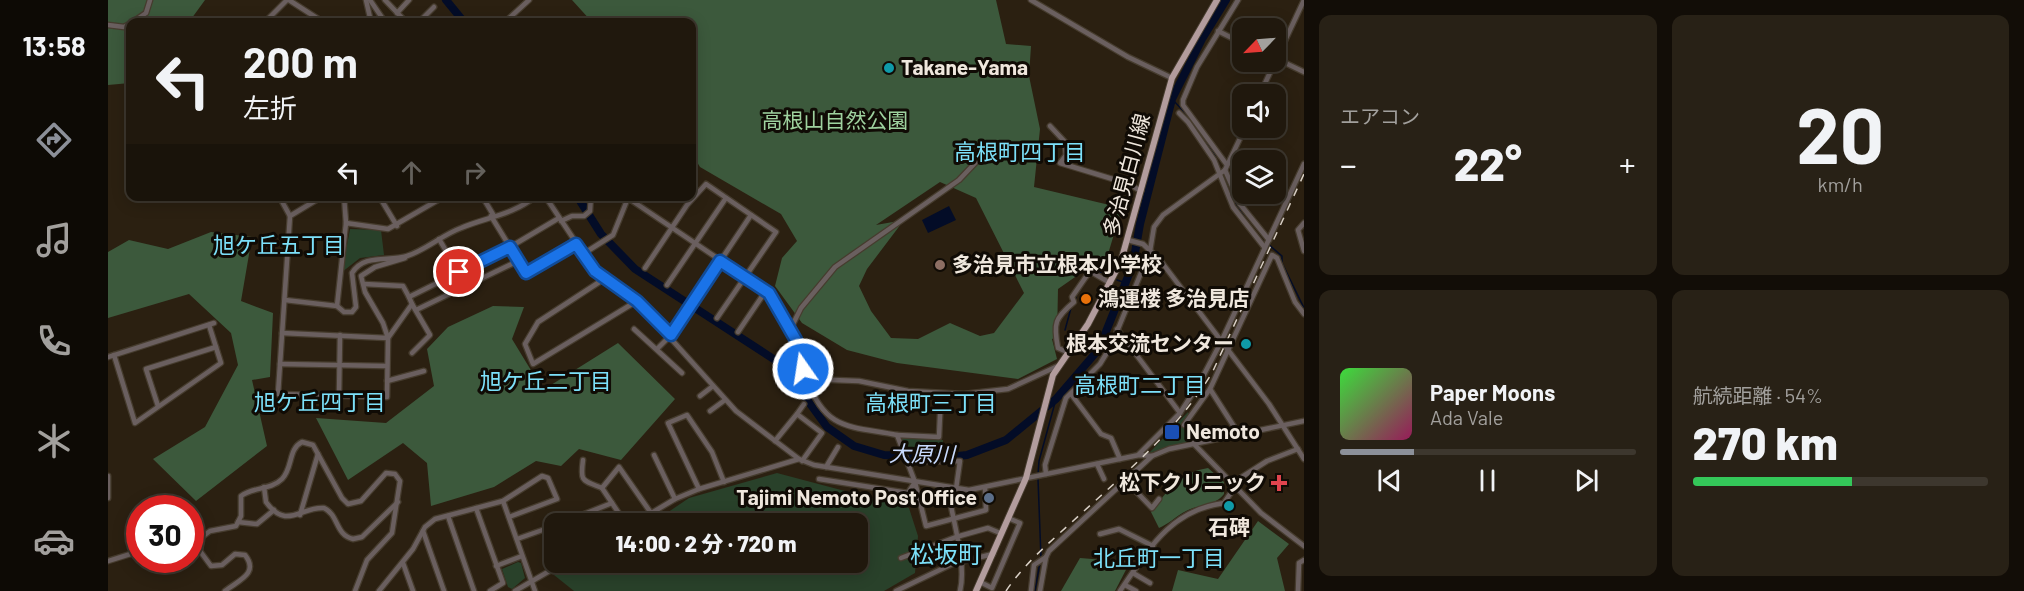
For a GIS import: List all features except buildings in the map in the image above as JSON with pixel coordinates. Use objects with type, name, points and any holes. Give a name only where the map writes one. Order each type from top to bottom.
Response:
[{"type":"main road","name":"多治見白川線","points":[[976,591],[1026,478],[1058,366],[1088,324],[1131,240],[1141,191],[1172,78],[1217,0]]},
{"type":"street","points":[[139,18],[146,13],[150,0]]},
{"type":"street","points":[[269,18],[288,0],[317,18]]},
{"type":"street","points":[[368,0],[382,18]]},
{"type":"street","points":[[368,0],[370,18]]},
{"type":"street","points":[[385,0],[402,18]]},
{"type":"street","points":[[397,13],[409,0]]},
{"type":"street","points":[[510,18],[530,0]]},
{"type":"street","points":[[1031,0],[1128,57],[1172,78]]},
{"type":"street","points":[[1238,0],[1197,67],[1183,102],[1240,204],[1269,240]]},
{"type":"street","points":[[1286,37],[1304,0]]},
{"type":"street","points":[[422,18],[434,7]]},
{"type":"street","points":[[378,14],[378,18]]},
{"type":"street","points":[[108,25],[126,26]]},
{"type":"street","points":[[1218,31],[1232,38]]},
{"type":"street","points":[[1286,63],[1304,72]]},
{"type":"street","points":[[1179,113],[1223,170],[1233,207],[1264,248]]},
{"type":"street","points":[[1050,126],[1065,142],[1066,155],[1060,163],[1129,184],[1141,191]]},
{"type":"street","points":[[1045,475],[1045,465],[1063,405],[1100,364],[1118,329],[1150,250],[1154,227],[1164,215],[1223,170],[1240,138]]},
{"type":"street","points":[[790,330],[801,308],[835,267],[959,180],[976,162],[985,147]]},
{"type":"street","points":[[1139,455],[1180,413],[1221,342],[1304,164]]},
{"type":"street","points":[[696,197],[706,184],[776,232],[717,318]]},
{"type":"street","points":[[667,285],[726,198]]},
{"type":"street","points":[[282,201],[290,216],[278,394],[387,397],[388,338],[383,323],[365,292],[362,276],[375,267],[401,261],[439,239],[493,216],[514,212],[529,201]]},
{"type":"street","points":[[290,216],[315,201]]},
{"type":"street","points":[[337,306],[346,223],[344,201]]},
{"type":"street","points":[[383,201],[397,226]]},
{"type":"street","points":[[346,223],[381,229],[397,226],[437,201]]},
{"type":"street","points":[[485,201],[526,273],[576,244]]},
{"type":"street","points":[[548,201],[583,254],[604,279],[637,301],[671,335],[724,400],[800,460],[826,467],[948,489],[985,488],[1139,455],[1152,456],[1193,443],[1240,436],[1304,421]]},
{"type":"street","points":[[409,297],[510,247],[560,219],[584,216],[590,211],[591,201]]},
{"type":"street","points":[[583,254],[612,235],[627,201]]},
{"type":"street","points":[[635,201],[769,293],[796,340],[807,379],[820,406],[833,420],[840,424],[897,435],[939,437],[941,394]]},
{"type":"street","points":[[645,268],[693,201]]},
{"type":"street","points":[[657,349],[671,335],[751,215]]},
{"type":"street","points":[[1304,223],[1298,230],[1304,251]]},
{"type":"street","points":[[439,239],[467,286]]},
{"type":"street","points":[[1131,240],[1143,244],[1160,260],[1284,425],[1304,459]]},
{"type":"street","points":[[1184,425],[1210,389],[1272,255],[1277,258],[1295,302],[1304,314]]},
{"type":"street","points":[[285,300],[337,306],[344,312],[352,312],[356,307],[352,273],[362,263],[374,259],[407,256]]},
{"type":"street","points":[[416,310],[518,261]]},
{"type":"street","points":[[1067,352],[1058,348],[1055,333],[1057,316],[1074,302],[1072,297],[1089,271],[1110,283]]},
{"type":"street","points":[[604,279],[538,322],[525,344],[533,364],[637,301]]},
{"type":"street","points":[[364,284],[403,286],[430,335],[412,353]]},
{"type":"street","points":[[738,332],[765,292]]},
{"type":"street","points":[[388,338],[412,304]]},
{"type":"street","points":[[108,357],[114,355],[212,324],[221,363],[133,422],[114,355]]},
{"type":"street","points":[[634,329],[682,373]]},
{"type":"street","points":[[1118,329],[1180,413]]},
{"type":"street","points":[[282,333],[388,338]]},
{"type":"street","points":[[339,396],[340,335]]},
{"type":"street","points":[[158,406],[146,369],[216,347]]},
{"type":"street","points":[[280,364],[387,366]]},
{"type":"street","points":[[807,379],[860,381],[908,391],[941,394],[1008,389],[1058,366]]},
{"type":"street","points":[[387,381],[424,371]]},
{"type":"street","points":[[700,396],[713,386]]},
{"type":"street","points":[[1210,389],[1240,436]]},
{"type":"street","points":[[1071,394],[1101,434],[1111,438],[1120,459]]},
{"type":"street","points":[[710,411],[724,400]]},
{"type":"street","points":[[775,441],[804,404]]},
{"type":"street","points":[[603,488],[619,466],[651,513],[699,489],[800,460],[822,433],[797,414]]},
{"type":"street","points":[[699,489],[668,423],[687,415],[712,452],[724,482]]},
{"type":"street","points":[[897,435],[915,482],[926,526],[986,510],[985,488]]},
{"type":"street","points":[[225,591],[247,576],[249,560],[245,555],[235,554],[219,567],[211,566],[200,551],[202,537],[210,531],[234,528],[238,522],[241,495],[275,485],[284,478],[296,445],[311,443],[345,502],[353,504],[361,501],[381,476],[389,472],[395,474],[400,481],[392,533],[367,560],[355,591]]},
{"type":"street","points":[[1193,443],[1215,464],[1232,486],[1272,523],[1304,546]]},
{"type":"street","points":[[826,467],[838,447]]},
{"type":"street","points":[[1120,591],[1164,532],[1187,512],[1224,503],[1232,486],[1267,461],[1298,448]]},
{"type":"street","points":[[300,515],[318,454]]},
{"type":"street","points":[[654,455],[675,499]]},
{"type":"street","points":[[1040,591],[1049,551],[1152,456]]},
{"type":"street","points":[[583,460],[581,477],[583,481],[603,488],[619,513]]},
{"type":"street","points":[[908,462],[960,461],[956,489]]},
{"type":"street","points":[[1097,464],[1104,479]]},
{"type":"street","points":[[863,486],[864,473]]},
{"type":"street","points":[[108,476],[108,498]]},
{"type":"street","points":[[379,591],[403,563],[423,531],[435,519],[503,501],[542,476],[548,478],[557,499],[509,517]]},
{"type":"street","points":[[819,479],[908,493],[915,482]]},
{"type":"street","points":[[1126,481],[1152,508],[1159,499]]},
{"type":"street","points":[[264,487],[266,502],[274,510],[289,517],[319,508],[329,510],[341,533],[353,539],[362,537],[398,502]]},
{"type":"street","points":[[948,489],[964,577],[960,591]]},
{"type":"street","points":[[503,501],[535,591]]},
{"type":"street","points":[[587,513],[612,503]]},
{"type":"street","points":[[476,508],[503,583],[490,591]]},
{"type":"street","points":[[238,522],[257,524],[274,510]]},
{"type":"street","points":[[448,516],[474,591]]},
{"type":"street","points":[[980,582],[992,588],[1005,553],[1020,523],[1008,518]]},
{"type":"street","points":[[901,558],[956,537],[988,528],[1000,533]]},
{"type":"street","points":[[517,539],[544,529]]},
{"type":"street","points":[[1100,534],[1119,529],[1153,546]]},
{"type":"street","points":[[423,531],[444,591]]},
{"type":"street","points":[[994,547],[1005,553]]},
{"type":"street","points":[[896,591],[962,561],[993,554]]},
{"type":"street","points":[[108,561],[126,555]]},
{"type":"street","points":[[496,566],[522,556]]},
{"type":"street","points":[[1031,591],[1034,565],[1046,557]]},
{"type":"street","points":[[1298,591],[1299,563],[1304,560]]},
{"type":"street","points":[[403,563],[413,591]]},
{"type":"street","points":[[515,591],[545,573]]},
{"type":"street","points":[[1133,573],[1150,584]]},
{"type":"street","points":[[1125,585],[1136,591]]},
{"type":"green space","points":[[108,0],[205,0],[192,18],[126,18],[126,83],[108,85]]},
{"type":"green space","name":"高根山自然公園","points":[[572,0],[996,0],[1006,44],[1031,46],[1029,76],[1040,129],[1034,187],[1122,208],[1108,254],[1058,289],[1057,337],[1052,339],[1057,359],[1018,379],[897,363],[847,350],[802,323],[775,286],[782,258],[797,241],[781,214],[700,167],[696,160],[696,18],[588,18]],"holes":[[[940,182],[976,198],[1024,293],[994,333],[980,336],[950,323],[918,339],[891,338],[871,311],[859,286],[867,269],[904,220],[876,225]]]},
{"type":"green space","points":[[350,229],[381,230],[384,255],[360,258],[342,272]]},
{"type":"green space","points":[[211,232],[252,237],[241,301],[273,313],[270,377],[252,380],[267,446],[204,495],[190,495],[153,459],[205,427],[238,365],[231,333],[189,294],[108,318],[108,252],[129,240],[168,249]]},
{"type":"green space","points":[[493,306],[524,307],[512,339],[543,390],[618,343],[675,399],[621,460],[579,449],[561,466],[536,461],[494,487],[431,506],[427,463],[403,443],[348,480],[316,418],[386,423],[434,386],[427,349],[448,327]]},
{"type":"green space","points":[[1188,412],[1197,440],[1149,453],[1153,449]]},
{"type":"green space","points":[[900,437],[943,440],[942,455],[906,454]]},
{"type":"green space","points":[[1208,468],[1224,482],[1224,494],[1212,503],[1186,511],[1159,528],[1151,512],[1163,497],[1182,478]]},
{"type":"green space","points":[[777,473],[909,508],[918,536],[915,573],[884,591],[574,591],[554,575],[557,573],[868,573],[868,513],[667,513],[689,498]]},
{"type":"green space","points":[[1258,521],[1289,544],[1277,558],[1285,591],[1172,591],[1178,570],[1218,579]]},
{"type":"green space","points":[[1080,558],[1130,562],[1115,591],[1061,591]]},
{"type":"green space","points":[[518,562],[521,563],[525,578],[512,589],[508,587],[502,569]]},
{"type":"water","points":[[949,206],[956,220],[928,233],[922,220]]},
{"type":"waterway","name":"大原川","points":[[446,0],[461,18]]},
{"type":"waterway","name":"大原川","points":[[580,201],[601,234],[635,269],[775,360],[784,368],[827,427],[854,446],[884,455],[941,458],[967,455],[1006,440],[1056,399],[1099,349],[1133,264],[1140,224],[1172,99],[1202,39],[1226,0]]},
{"type":"waterway","points":[[1172,99],[1191,119],[1197,131]]},
{"type":"waterway","points":[[1201,138],[1213,151],[1228,188]]},
{"type":"waterway","points":[[1230,193],[1247,222]]},
{"type":"waterway","points":[[1256,233],[1265,243]]},
{"type":"waterway","points":[[1269,245],[1282,256],[1282,263],[1304,308]]},
{"type":"waterway","points":[[1093,269],[1108,275]]},
{"type":"waterway","points":[[1117,280],[1126,283]]},
{"type":"waterway","points":[[1075,304],[1076,295]]},
{"type":"waterway","points":[[1065,330],[1071,308]]},
{"type":"waterway","points":[[1038,474],[1039,461],[1056,399]]},
{"type":"waterway","points":[[1038,479],[1041,558]]},
{"type":"waterway","points":[[1035,591],[1040,562]]},
{"type":"railway","points":[[1006,591],[1037,554],[1148,452],[1198,394],[1212,373],[1304,174]]},
{"type":"place","name":"Takane-Yama","points":[[889,68]]},
{"type":"place","name":"多治見市立根本小学校","points":[[940,265]]},
{"type":"place","name":"鴻運楼 多治見店","points":[[1086,299]]},
{"type":"place","name":"根本交流センター","points":[[1246,344]]},
{"type":"place","name":"Nemoto","points":[[1172,432]]},
{"type":"place","name":"松下クリニック","points":[[1279,483]]},
{"type":"place","name":"Tajimi Nemoto Post Office","points":[[989,498]]},
{"type":"place","name":"石碑","points":[[1229,506]]},
{"type":"district","name":"高根町四丁目","points":[[1020,152]]},
{"type":"district","name":"旭ケ丘五丁目","points":[[279,245]]},
{"type":"district","name":"旭ケ丘二丁目","points":[[546,381]]},
{"type":"district","name":"高根町二丁目","points":[[1140,385]]},
{"type":"district","name":"旭ケ丘四丁目","points":[[320,402]]},
{"type":"district","name":"高根町三丁目","points":[[931,403]]},
{"type":"district","name":"松坂町","points":[[946,555]]},
{"type":"district","name":"北丘町一丁目","points":[[1159,558]]},
{"type":"route","points":[[459,272],[510,247],[526,273],[576,244],[595,271],[637,301],[671,335],[720,261],[769,293],[796,340],[803,369]]}]
